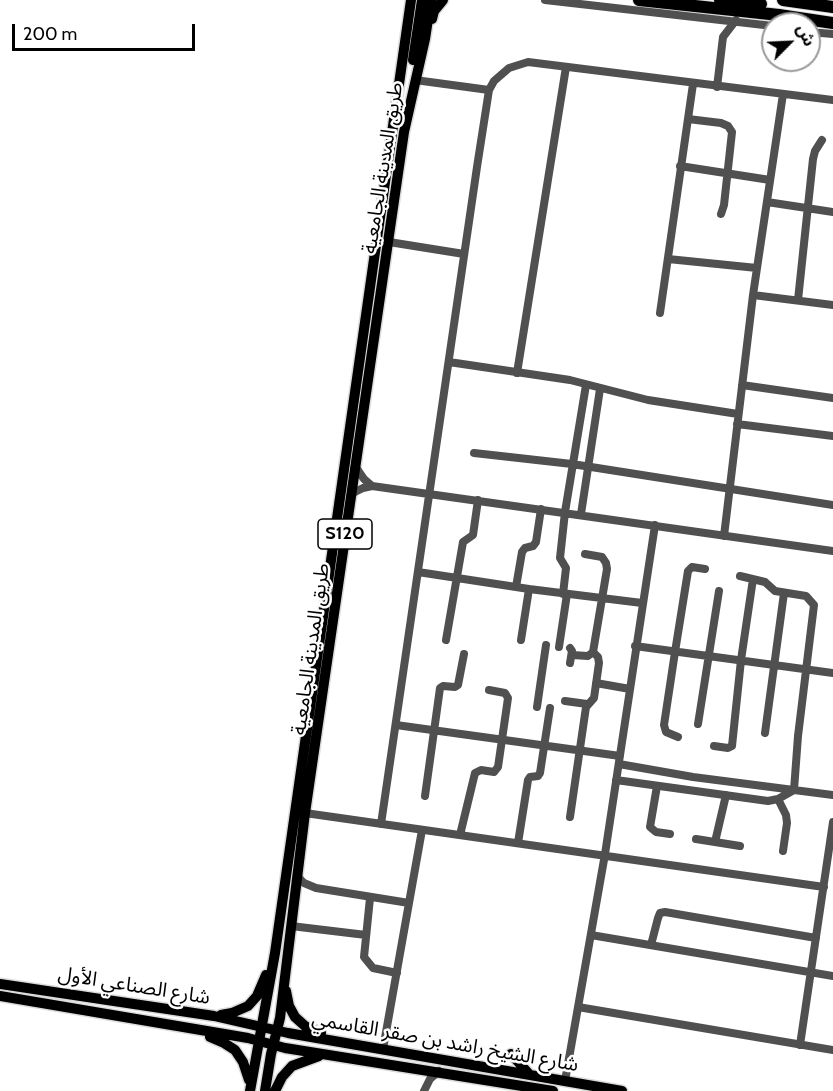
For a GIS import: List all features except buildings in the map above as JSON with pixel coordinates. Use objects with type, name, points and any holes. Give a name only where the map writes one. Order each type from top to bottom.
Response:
[{"type":"highway","points":[[639,0],[779,12],[833,7]]},
{"type":"highway","points":[[720,0],[779,12]]},
{"type":"main road","points":[[401,0],[409,18]]},
{"type":"main road","name":"طريق المدينة الجامعية","points":[[250,1091],[275,952],[411,0]]},
{"type":"main road","points":[[412,96],[411,73],[422,0]]},
{"type":"main road","name":"طريق المدينة الجامعية","points":[[265,1091],[286,975],[305,813],[404,132],[425,39],[431,0]]},
{"type":"main road","points":[[425,39],[434,11],[443,0]]},
{"type":"main road","points":[[214,1016],[237,1011],[253,1001],[260,990],[275,952]]},
{"type":"main road","points":[[286,975],[287,999],[295,1017],[305,1026],[335,1040]]},
{"type":"main road","name":"شارع الصناعي الأول","points":[[0,984],[214,1016],[262,1026]]},
{"type":"main road","name":"شارع الصناعي الأول","points":[[0,996],[258,1041]]},
{"type":"main road","points":[[175,1026],[218,1040],[235,1050],[247,1069],[250,1091]]},
{"type":"main road","name":"شارع الشيخ راشد بن صقر القاسمي","points":[[262,1026],[622,1091]]},
{"type":"main road","name":"شارع الشيخ راشد بن صقر القاسمي","points":[[258,1041],[553,1091]]},
{"type":"main road","points":[[274,1091],[292,1066],[325,1054]]},
{"type":"main road","points":[[511,1054],[531,1076]]},
{"type":"street","points":[[545,0],[736,20],[761,15]]},
{"type":"street","points":[[799,0],[833,3]]},
{"type":"street","points":[[711,18],[720,28],[723,37],[717,87]]},
{"type":"street","points":[[723,37],[736,20]]},
{"type":"street","points":[[381,824],[489,90],[501,74],[518,64],[534,63],[833,100]]},
{"type":"street","points":[[517,372],[567,67]]},
{"type":"street","points":[[416,80],[489,90]]},
{"type":"street","points":[[660,313],[693,84]]},
{"type":"street","points":[[724,536],[753,295],[783,94]]},
{"type":"street","points":[[688,118],[721,123],[730,129],[732,136],[728,174],[721,214]]},
{"type":"street","points":[[798,300],[813,159],[822,140]]},
{"type":"street","points":[[680,166],[770,180]]},
{"type":"street","points":[[767,202],[833,212]]},
{"type":"street","points":[[389,243],[464,254]]},
{"type":"street","points":[[668,259],[757,268]]},
{"type":"street","points":[[753,295],[833,305]]},
{"type":"street","points":[[449,362],[570,380],[648,400],[833,436]]},
{"type":"street","points":[[559,647],[566,568],[560,558],[572,464],[586,385]]},
{"type":"street","points":[[742,385],[833,398]]},
{"type":"street","points":[[581,514],[600,389]]},
{"type":"street","points":[[474,453],[572,464],[833,505]]},
{"type":"street","points":[[355,466],[372,486]]},
{"type":"street","points":[[351,494],[359,489],[372,486],[833,551]]},
{"type":"street","points":[[446,640],[463,542],[473,535],[478,500]]},
{"type":"street","points":[[516,587],[522,552],[525,548],[535,544],[537,540],[541,509]]},
{"type":"street","points":[[565,1081],[605,854],[654,525]]},
{"type":"street","points":[[570,655],[588,656],[593,652],[602,598],[606,563],[599,556],[585,554]]},
{"type":"street","points":[[678,737],[668,734],[664,725],[675,652],[688,572],[692,567],[705,568]]},
{"type":"street","points":[[418,572],[642,603]]},
{"type":"street","points":[[740,576],[765,582],[775,591],[806,596],[814,605],[794,790]]},
{"type":"street","points":[[714,746],[728,748],[732,746],[741,660],[753,579]]},
{"type":"street","points":[[521,640],[529,589]]},
{"type":"street","points":[[698,724],[719,591]]},
{"type":"street","points":[[765,733],[784,593]]},
{"type":"street","points":[[537,707],[546,645]]},
{"type":"street","points":[[635,646],[833,673]]},
{"type":"street","points":[[570,817],[587,704],[593,699],[596,683],[599,660],[593,652]]},
{"type":"street","points":[[426,796],[440,688],[458,685],[464,654]]},
{"type":"street","points":[[596,683],[630,689]]},
{"type":"street","points":[[460,835],[474,775],[478,771],[496,771],[508,696],[505,693],[489,690]]},
{"type":"street","points":[[566,701],[587,704]]},
{"type":"street","points":[[518,843],[528,780],[539,775],[550,708]]},
{"type":"street","points":[[396,725],[580,750],[693,777],[833,795]]},
{"type":"street","points":[[616,780],[768,801],[778,799],[794,790]]},
{"type":"street","points":[[657,786],[651,827],[656,832],[670,834]]},
{"type":"street","points":[[715,842],[726,795]]},
{"type":"street","points":[[778,799],[786,815],[787,823],[783,851]]},
{"type":"street","points":[[305,813],[824,887]]},
{"type":"street","points":[[800,1045],[833,822]]},
{"type":"street","points":[[383,1049],[422,830]]},
{"type":"street","points":[[696,839],[740,846]]},
{"type":"street","points":[[297,876],[304,883],[316,888],[409,903]]},
{"type":"street","points":[[294,896],[305,890],[316,888]]},
{"type":"street","points":[[370,898],[364,952],[366,962],[373,968],[398,973]]},
{"type":"street","points":[[822,901],[833,903]]},
{"type":"street","points":[[651,945],[658,915],[665,912],[816,938]]},
{"type":"street","points":[[291,926],[366,935]]},
{"type":"street","points":[[591,935],[833,976]]},
{"type":"street","points":[[578,1008],[833,1050]]},
{"type":"street","points":[[414,1068],[425,1089]]},
{"type":"street","points":[[425,1089],[432,1076],[439,1071]]}]
